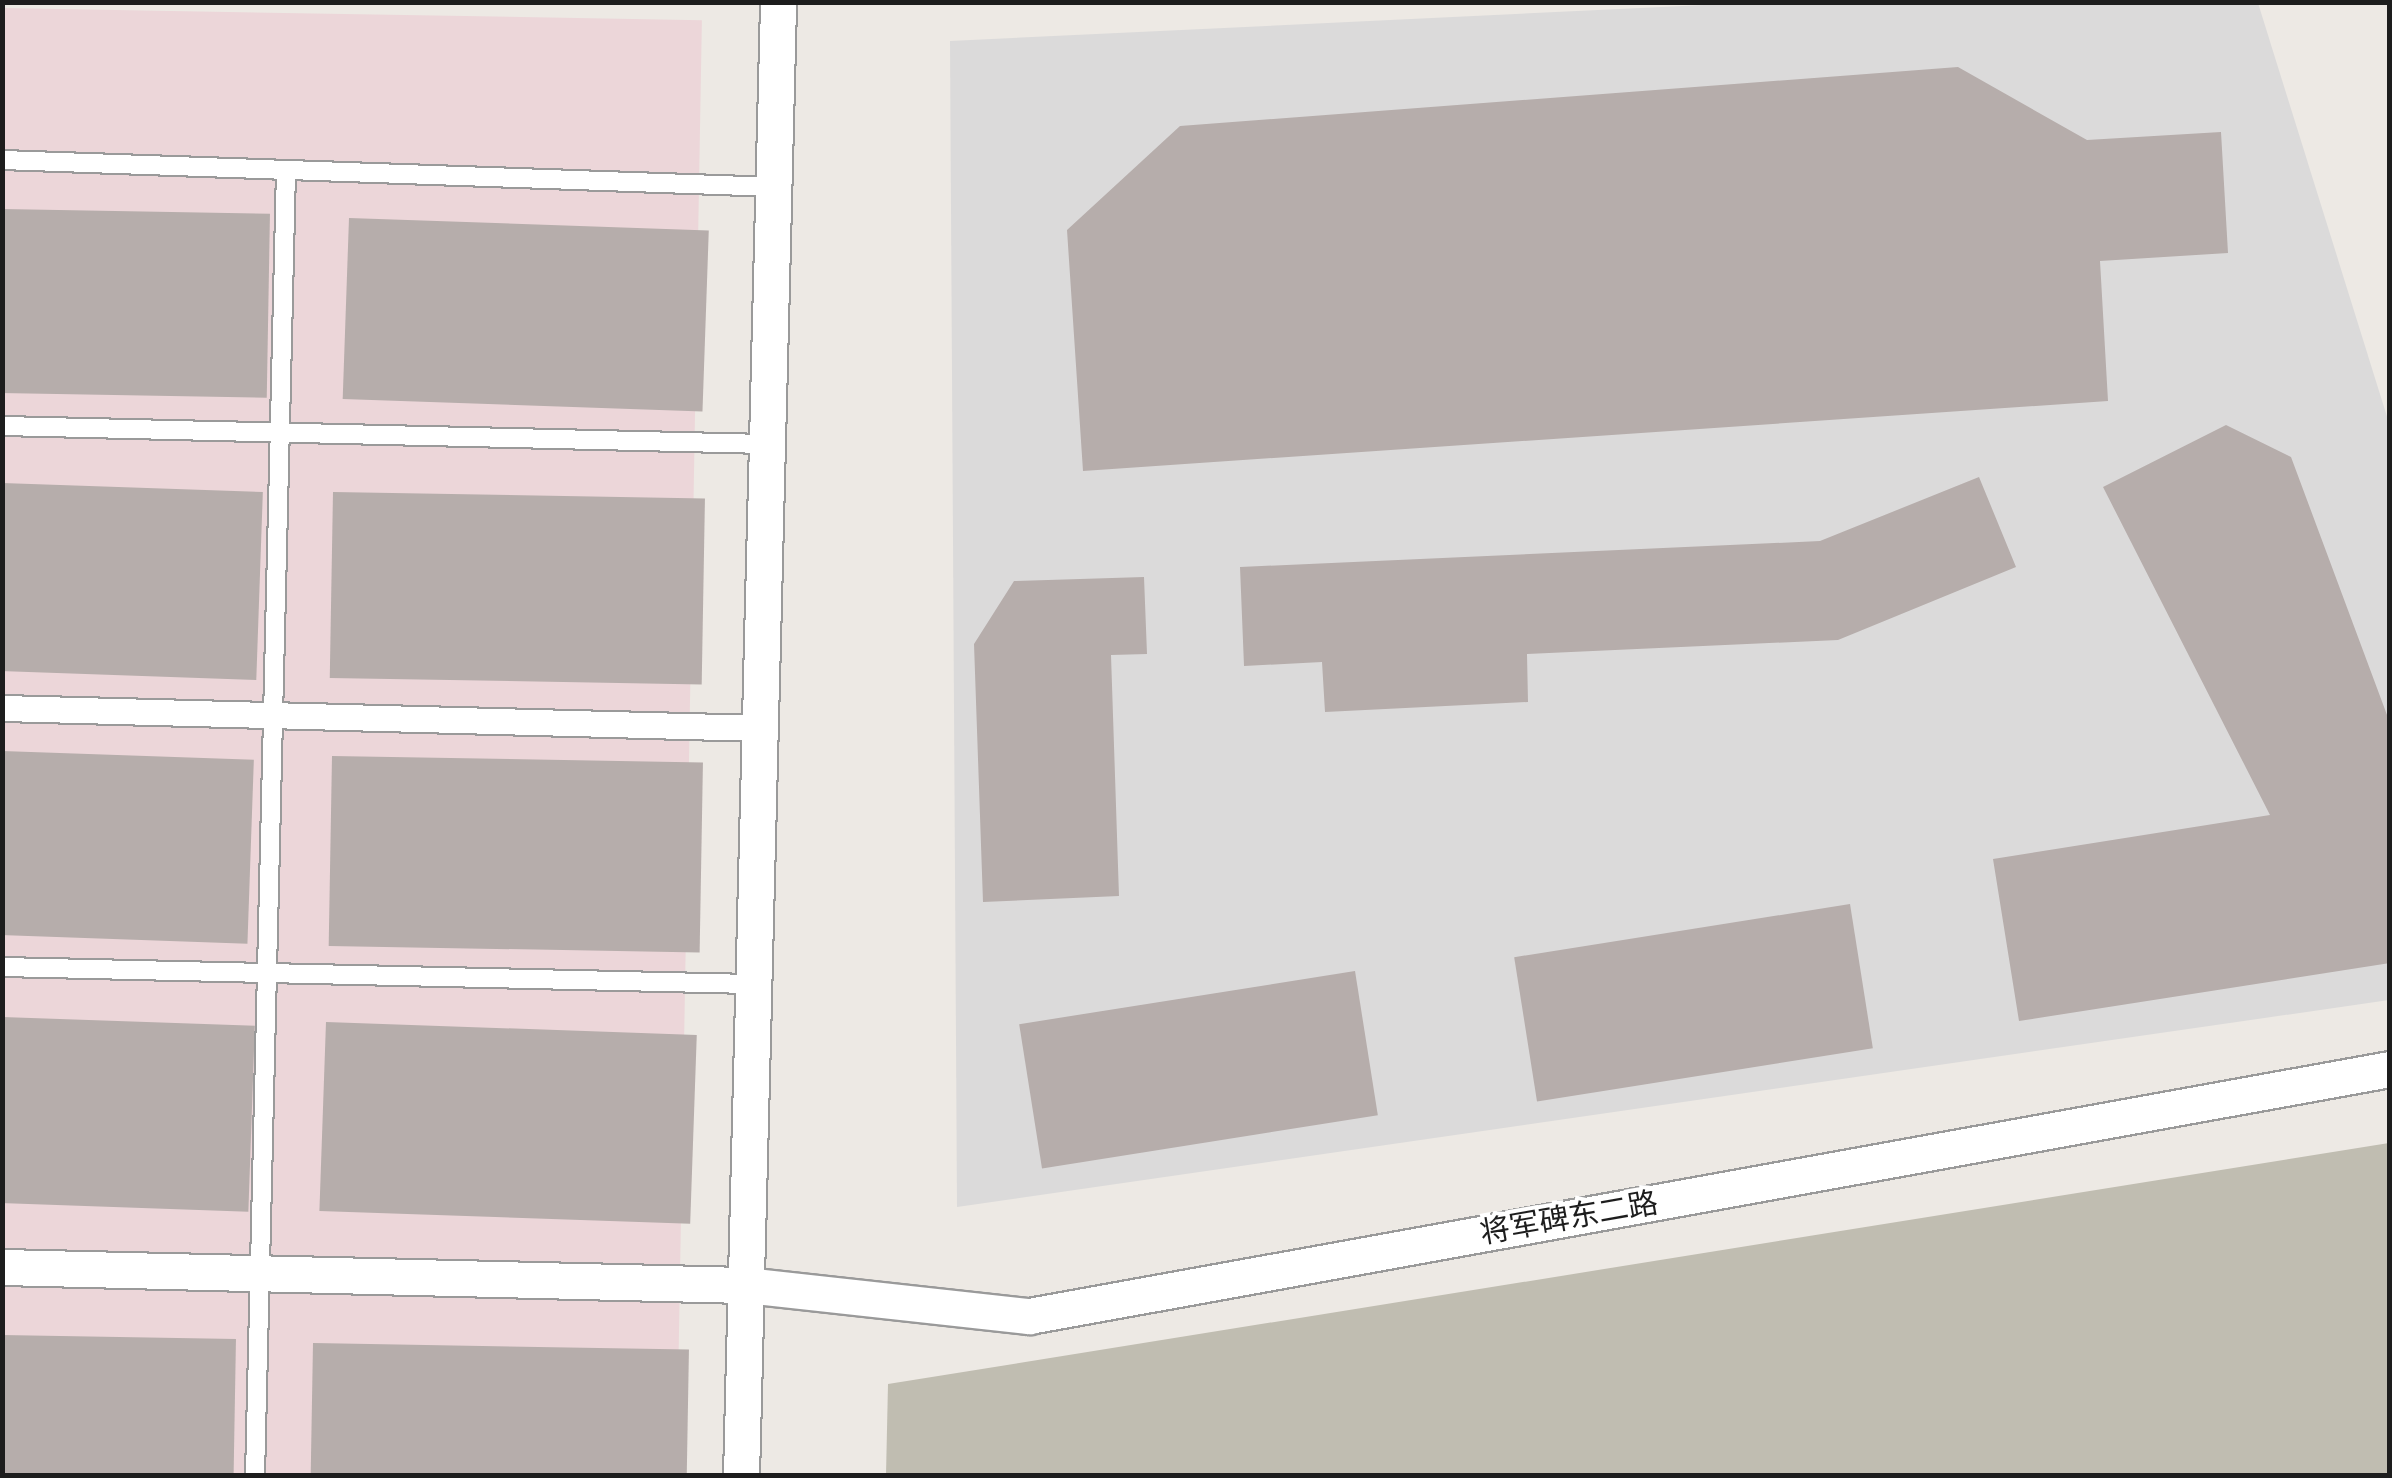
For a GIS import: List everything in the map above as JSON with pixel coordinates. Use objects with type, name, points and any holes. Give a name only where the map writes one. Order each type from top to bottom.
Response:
[{"type":"street","points":[[740,1476],[778,2]]},
{"type":"street","points":[[2,708],[760,728]]},
{"type":"street","name":"将军碑东二路","points":[[2,1267],[746,1285],[1029,1316],[2390,1069]]},
{"type":"lane","points":[[2,160],[774,187]]},
{"type":"lane","points":[[255,1476],[286,170]]},
{"type":"lane","points":[[2,426],[767,444]]},
{"type":"lane","points":[[2,967],[753,984]]},
{"type":"shaded area","points":[[1746,3],[2258,3],[2389,423],[2389,1000],[957,1207],[950,41]]},
{"type":"shaded area","points":[[3,8],[702,20],[676,1476],[2,1476]]},
{"type":"shaded area","points":[[2389,1143],[2389,1475],[886,1475],[888,1384]]},
{"type":"building","points":[[1958,67],[2087,140],[2221,132],[2228,253],[2100,261],[2108,401],[1083,471],[1067,230],[1180,126]]},
{"type":"building","points":[[2,209],[270,214],[267,398],[2,393]]},
{"type":"building","points":[[349,218],[709,231],[702,411],[343,399]]},
{"type":"building","points":[[2226,425],[2291,457],[2390,723],[2390,963],[2019,1021],[1993,859],[2270,815],[2103,487]]},
{"type":"building","points":[[1979,477],[2016,567],[1838,640],[1527,654],[1528,702],[1325,712],[1322,662],[1244,666],[1240,567],[1820,541]]},
{"type":"building","points":[[2,483],[263,492],[256,680],[2,671]]},
{"type":"building","points":[[333,492],[705,498],[702,684],[330,678]]},
{"type":"building","points":[[1144,577],[1147,654],[1111,655],[1119,896],[983,902],[974,644],[1014,581]]},
{"type":"building","points":[[2,751],[254,760],[247,944],[2,935]]},
{"type":"building","points":[[332,756],[703,762],[700,952],[329,946]]},
{"type":"building","points":[[1850,904],[1873,1048],[1537,1101],[1514,957]]},
{"type":"building","points":[[1355,971],[1378,1115],[1042,1168],[1019,1024]]},
{"type":"building","points":[[2,1017],[255,1026],[248,1212],[2,1203]]},
{"type":"building","points":[[326,1022],[697,1035],[690,1224],[319,1211]]},
{"type":"building","points":[[2,1335],[236,1339],[234,1476],[2,1476]]},
{"type":"building","points":[[313,1343],[689,1350],[687,1476],[311,1476]]}]
